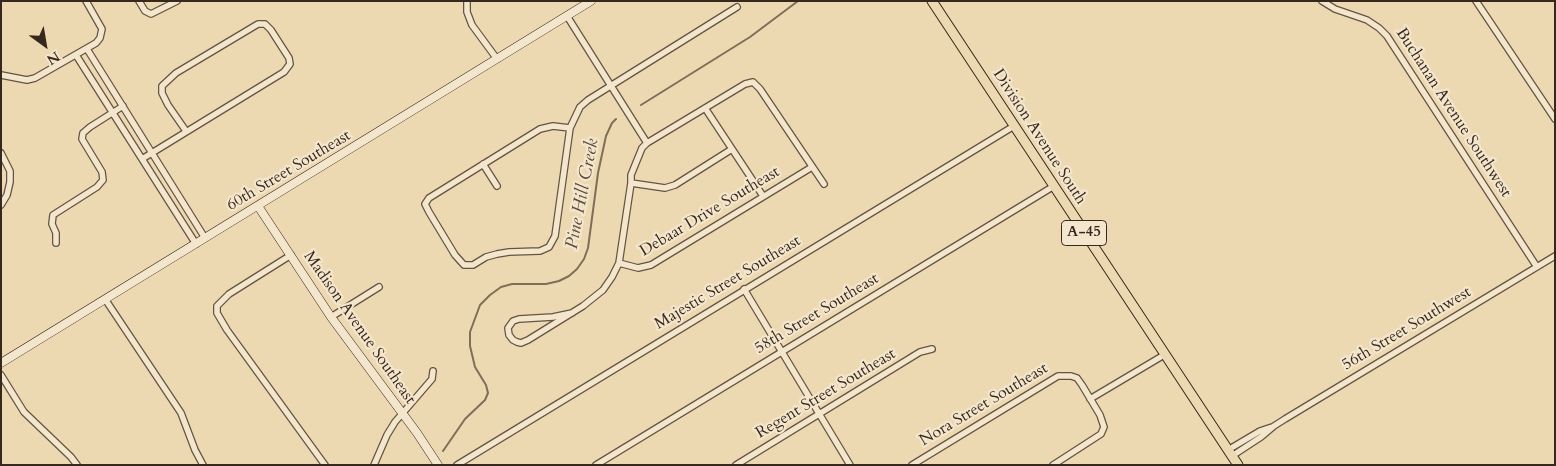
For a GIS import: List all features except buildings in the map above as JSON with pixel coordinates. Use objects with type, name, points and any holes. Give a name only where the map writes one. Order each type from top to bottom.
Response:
[{"type":"main road","name":"60th Street Southeast","points":[[1,363],[591,1]]},
{"type":"main road","name":"Division Avenue South","points":[[932,1],[1238,465]]},
{"type":"main road","name":"Madison Avenue Southeast","points":[[258,206],[331,318],[438,465]]},
{"type":"street","points":[[1,75],[27,80],[35,78],[96,43],[102,33],[101,25],[86,1]]},
{"type":"street","points":[[139,1],[145,11],[151,14],[176,1]]},
{"type":"street","points":[[467,1],[467,12],[472,25],[497,59]]},
{"type":"street","name":"Buchanan Avenue Southwest","points":[[1322,1],[1335,9],[1367,20],[1387,36],[1537,267]]},
{"type":"street","points":[[1476,1],[1555,119]]},
{"type":"street","points":[[570,128],[553,126],[540,129],[429,198],[425,204],[455,255],[464,265],[473,265],[486,257],[497,254],[540,251],[549,247],[555,236],[570,128],[580,107],[588,100],[737,7]]},
{"type":"street","points":[[567,16],[647,143]]},
{"type":"street","points":[[142,159],[284,72],[290,64],[289,58],[265,24],[258,24],[176,73],[162,86],[162,93],[168,105],[186,132]]},
{"type":"street","points":[[86,48],[205,238]]},
{"type":"street","points":[[76,55],[196,244]]},
{"type":"street","points":[[572,313],[552,317],[519,319],[510,323],[508,334],[517,342],[521,343],[528,340],[572,313],[583,306],[603,290],[612,277],[618,263],[631,175],[642,148],[647,143],[744,84],[752,82],[760,88],[824,184]]},
{"type":"street","points":[[56,243],[56,233],[52,224],[53,215],[97,187],[103,180],[102,172],[82,140],[83,133],[123,106]]},
{"type":"street","points":[[705,108],[763,196]]},
{"type":"street","name":"Majestic Street Southeast","points":[[457,465],[1014,126]]},
{"type":"street","points":[[631,183],[665,188],[675,185],[732,149]]},
{"type":"street","points":[[1,153],[10,171],[10,182],[7,195],[1,205]]},
{"type":"street","points":[[483,164],[497,186]]},
{"type":"street","name":"Debaar Drive Southeast","points":[[618,263],[638,268],[652,265],[812,167]]},
{"type":"street","name":"58th Street Southeast","points":[[596,465],[1054,186]]},
{"type":"street","points":[[291,255],[229,294],[217,306],[217,313],[325,465]]},
{"type":"street","name":"56th Street Southwest","points":[[1230,453],[1262,437],[1274,426],[1555,256]]},
{"type":"street","points":[[331,318],[378,288]]},
{"type":"street","points":[[744,289],[850,465]]},
{"type":"street","points":[[105,299],[181,413],[195,450],[203,465]]},
{"type":"street","name":"Regent Street Southeast","points":[[736,465],[920,352],[932,349]]},
{"type":"street","points":[[1053,465],[1101,434],[1104,427],[1090,399],[1164,355]]},
{"type":"street","points":[[374,465],[387,435],[401,413],[432,379],[433,371]]},
{"type":"street","points":[[1,375],[24,412],[71,456],[77,465]]},
{"type":"street","name":"Nora Street Southeast","points":[[912,465],[1058,376],[1065,375],[1077,378],[1090,399]]},
{"type":"waterway","name":"Pine Hill Creek","points":[[641,105],[750,37],[798,1]]},
{"type":"waterway","name":"Pine Hill Creek","points":[[443,451],[465,419],[485,400],[488,393],[486,385],[475,367],[470,346],[470,332],[480,305],[501,287],[512,284],[546,284],[559,281],[577,269],[584,259],[588,248],[598,173],[606,136],[616,119]]}]
